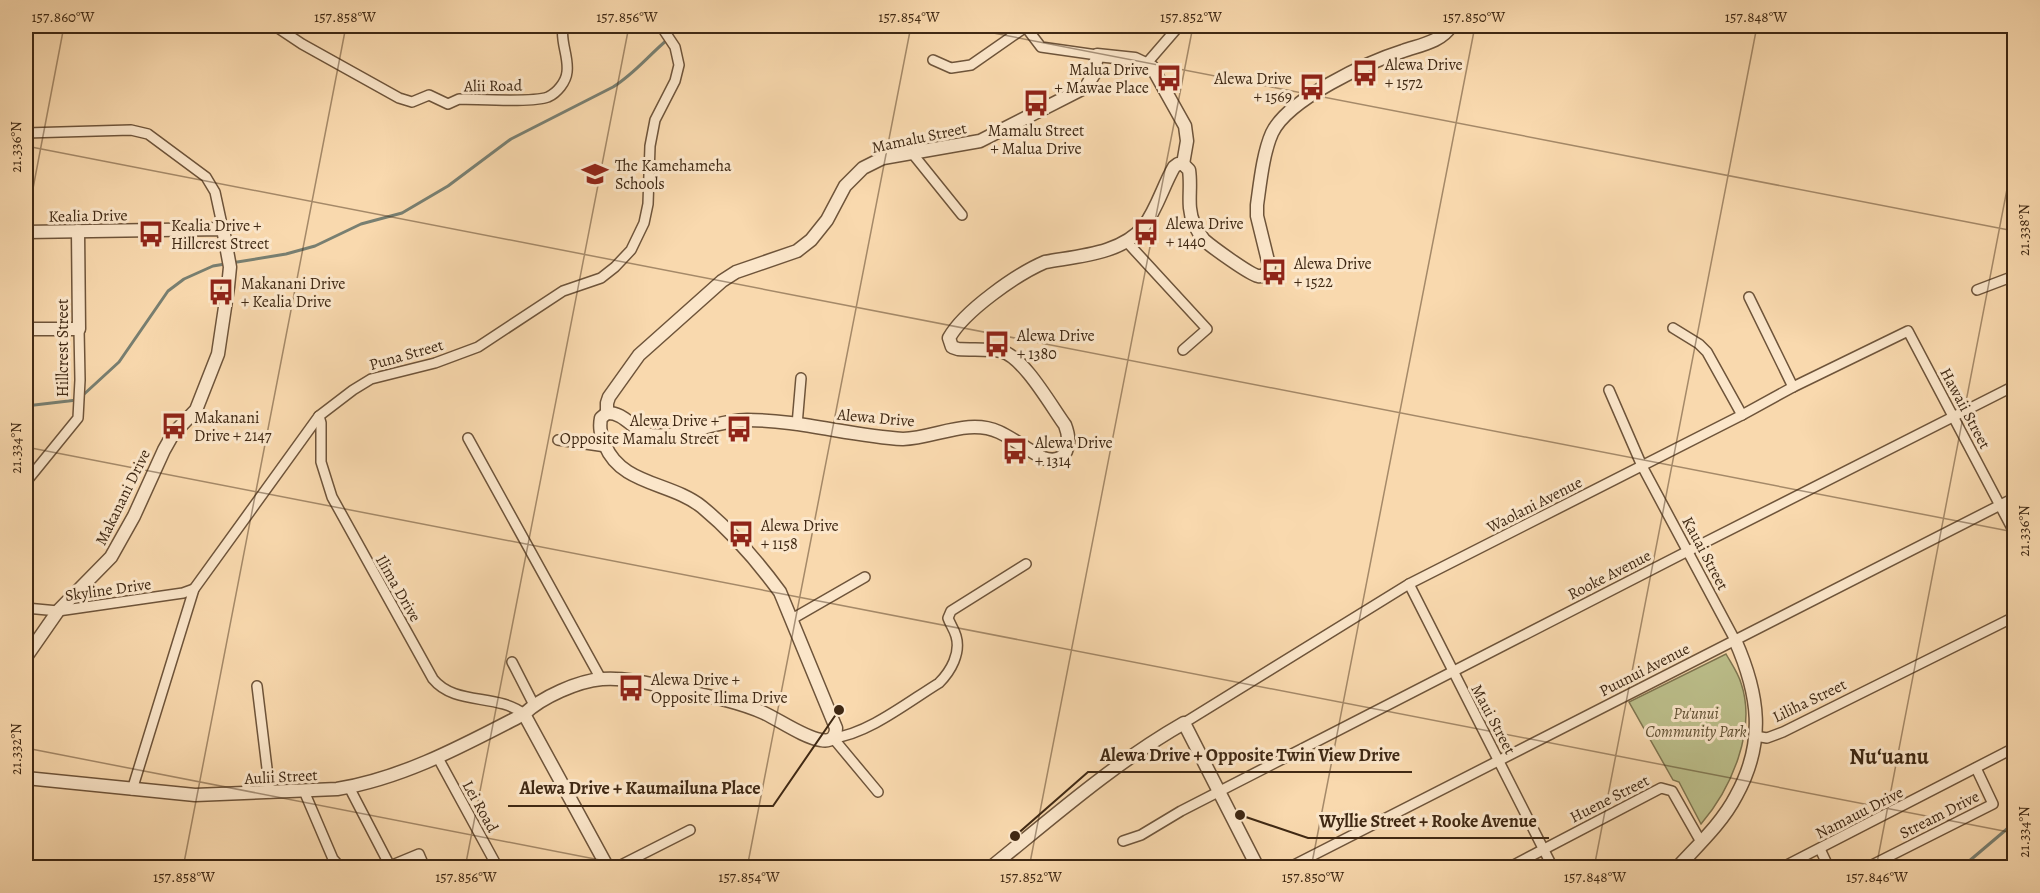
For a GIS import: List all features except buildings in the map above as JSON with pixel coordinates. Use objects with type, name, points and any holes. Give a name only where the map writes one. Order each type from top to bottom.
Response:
[{"type":"street","name":"Alii Road","points":[[275,26],[302,44],[399,98],[412,102],[429,94],[448,104],[459,99],[539,99],[552,95],[562,85],[567,72],[562,40],[563,26]]},
{"type":"street","name":"Puna Street","points":[[132,789],[194,589],[319,416],[371,379],[433,363],[478,347],[563,291],[601,278],[631,250],[644,223],[648,204],[650,146],[655,120],[675,81],[679,65],[675,47],[661,26]]},
{"type":"street","points":[[933,60],[951,68],[971,65],[1026,26],[1041,47],[1135,59],[1147,63],[1156,72],[1185,126],[1187,141],[1183,164],[1189,170],[1189,208],[1198,231],[1211,246],[1250,272],[1260,276],[1269,270],[1269,265],[1257,216],[1257,205],[1270,141],[1279,123],[1306,98],[1376,61],[1440,37],[1451,26]]},
{"type":"street","points":[[1147,63],[1179,26]]},
{"type":"street","name":"Mamalu Street","points":[[607,412],[609,397],[631,363],[714,287],[736,272],[797,251],[811,240],[823,226],[845,186],[857,173],[875,161],[980,141],[1031,116],[1086,87],[1094,74],[1097,55]]},
{"type":"street","name":"Makanani Drive","points":[[26,133],[131,130],[148,134],[206,177],[215,192],[229,261],[218,354],[196,410],[168,442],[134,516],[111,557],[58,611],[26,657]]},
{"type":"street","points":[[912,153],[962,215]]},
{"type":"street","name":"Alewa Drive","points":[[607,412],[618,414],[638,430],[653,435],[745,420],[903,439],[961,428],[982,428],[999,432],[1043,458],[1057,459],[1069,445],[1065,425],[1022,365],[1008,354],[999,351],[958,350],[952,347],[949,338],[953,331],[988,298],[1036,266],[1107,249],[1137,234],[1145,225],[1174,167],[1183,164]]},
{"type":"street","name":"Kealia Drive","points":[[26,232],[223,229]]},
{"type":"street","name":"Hillcrest Street","points":[[26,482],[78,418],[80,380],[78,231]]},
{"type":"street","points":[[1126,241],[1207,329],[1183,350]]},
{"type":"street","points":[[1977,290],[2014,276]]},
{"type":"street","points":[[1749,297],[1793,387]]},
{"type":"street","points":[[1673,328],[1699,344],[1707,352],[1742,416]]},
{"type":"street","points":[[26,329],[79,329]]},
{"type":"street","name":"Waolani Avenue","points":[[1184,723],[1409,584],[1742,416],[1793,387],[1908,331]]},
{"type":"street","name":"Hawaii Street","points":[[1908,331],[2014,532]]},
{"type":"street","points":[[797,425],[801,378]]},
{"type":"street","name":"Rooke Avenue","points":[[1123,841],[1141,835],[1219,791],[2014,387]]},
{"type":"street","name":"Kauai Street","points":[[1609,390],[1642,466],[1735,640],[1753,689],[1755,736]]},
{"type":"street","points":[[607,412],[601,418],[600,424],[606,447],[615,463],[626,472],[672,490],[703,508],[767,573],[780,592],[836,728],[836,735],[833,738]]},
{"type":"street","name":"Ilima Drive","points":[[319,416],[321,462],[332,497],[433,679],[445,691],[507,705],[524,714]]},
{"type":"street","points":[[468,438],[601,679]]},
{"type":"street","points":[[558,440],[606,447]]},
{"type":"street","name":"Puunui Avenue","points":[[1288,867],[2014,498]]},
{"type":"street","points":[[608,867],[524,714],[534,705],[569,688],[601,679],[640,682],[734,702],[765,713],[814,738],[827,741],[849,736],[863,730],[939,683],[948,672],[957,653],[957,639],[948,618],[951,611],[1026,564]]},
{"type":"street","points":[[792,619],[865,577]]},
{"type":"street","name":"Maui Street","points":[[1409,584],[1553,867]]},
{"type":"street","name":"Skyline Drive","points":[[26,608],[58,611],[183,593],[194,589]]},
{"type":"street","name":"Liliha Street","points":[[1677,867],[1701,842],[1736,797],[1745,778],[1755,736],[1767,738],[1783,732],[2014,617]]},
{"type":"street","points":[[512,662],[534,705]]},
{"type":"street","points":[[257,686],[270,793]]},
{"type":"street","name":"Aulii Street","points":[[26,778],[195,795],[270,793],[350,787],[377,780],[438,758],[524,714]]},
{"type":"street","points":[[990,867],[1047,820],[1184,723],[1258,867]]},
{"type":"street","points":[[833,738],[878,792]]},
{"type":"street","name":"Namauu Drive","points":[[1781,867],[2014,748]]},
{"type":"street","name":"Lei Road","points":[[438,758],[498,867]]},
{"type":"street","name":"Stream Drive","points":[[1866,867],[1993,804],[1976,768]]},
{"type":"street","points":[[350,787],[390,866],[419,854],[425,867]]},
{"type":"street","name":"Huene Street","points":[[1508,867],[1661,788],[1672,791],[1701,842]]},
{"type":"street","points":[[304,791],[333,859],[341,867]]},
{"type":"street","points":[[615,867],[690,830]]},
{"type":"street","points":[[1820,849],[1829,867]]},
{"type":"green space","name":"Pu'unui Community Park","points":[[1726,654],[1740,679],[1746,720],[1738,758],[1731,776],[1712,810],[1701,824],[1679,782],[1673,780],[1629,702]]},
{"type":"waterway","points":[[669,34],[673,26]]},
{"type":"waterway","points":[[231,263],[286,254],[315,246],[361,224],[402,213],[448,186],[511,139],[621,82],[667,40]]},
{"type":"waterway","points":[[82,396],[119,362],[168,291],[184,279],[213,266],[225,264]]},
{"type":"waterway","points":[[26,406],[77,400]]},
{"type":"waterway","points":[[1957,868],[1968,862],[2014,823]]},
{"type":"place","name":"Alewa Drive + 1572","points":[[1365,73]]},
{"type":"place","name":"Malua Drive + Mawae Place","points":[[1169,78]]},
{"type":"place","name":"Alewa Drive + 1569","points":[[1312,87]]},
{"type":"place","name":"Mamalu Street + Malua Drive","points":[[1036,103]]},
{"type":"place","name":"The Kamehameha Schools","points":[[595,174]]},
{"type":"place","name":"Alewa Drive + 1440","points":[[1146,232]]},
{"type":"place","name":"Kealia Drive + Hillcrest Street","points":[[151,234]]},
{"type":"place","name":"Alewa Drive + 1522","points":[[1274,272]]},
{"type":"place","name":"Makanani Drive + Kealia Drive","points":[[221,292]]},
{"type":"place","name":"Alewa Drive + 1380","points":[[997,344]]},
{"type":"place","name":"Makanani Drive + 2147","points":[[174,426]]},
{"type":"place","name":"Alewa Drive + Opposite Mamalu Street","points":[[739,429]]},
{"type":"place","name":"Alewa Drive + 1314","points":[[1015,451]]},
{"type":"place","name":"Alewa Drive + 1158","points":[[741,534]]},
{"type":"place","name":"Alewa Drive + Opposite Ilima Drive","points":[[631,688]]},
{"type":"place","name":"Alewa Drive + Kaumailuna Place","points":[[839,710]]},
{"type":"place","name":"Wyllie Street + Rooke Avenue","points":[[1240,815]]},
{"type":"place","name":"Alewa Drive + Opposite Twin View Drive","points":[[1015,836]]},
{"type":"district","name":"Nuʻuanu","points":[[1889,756]]}]
